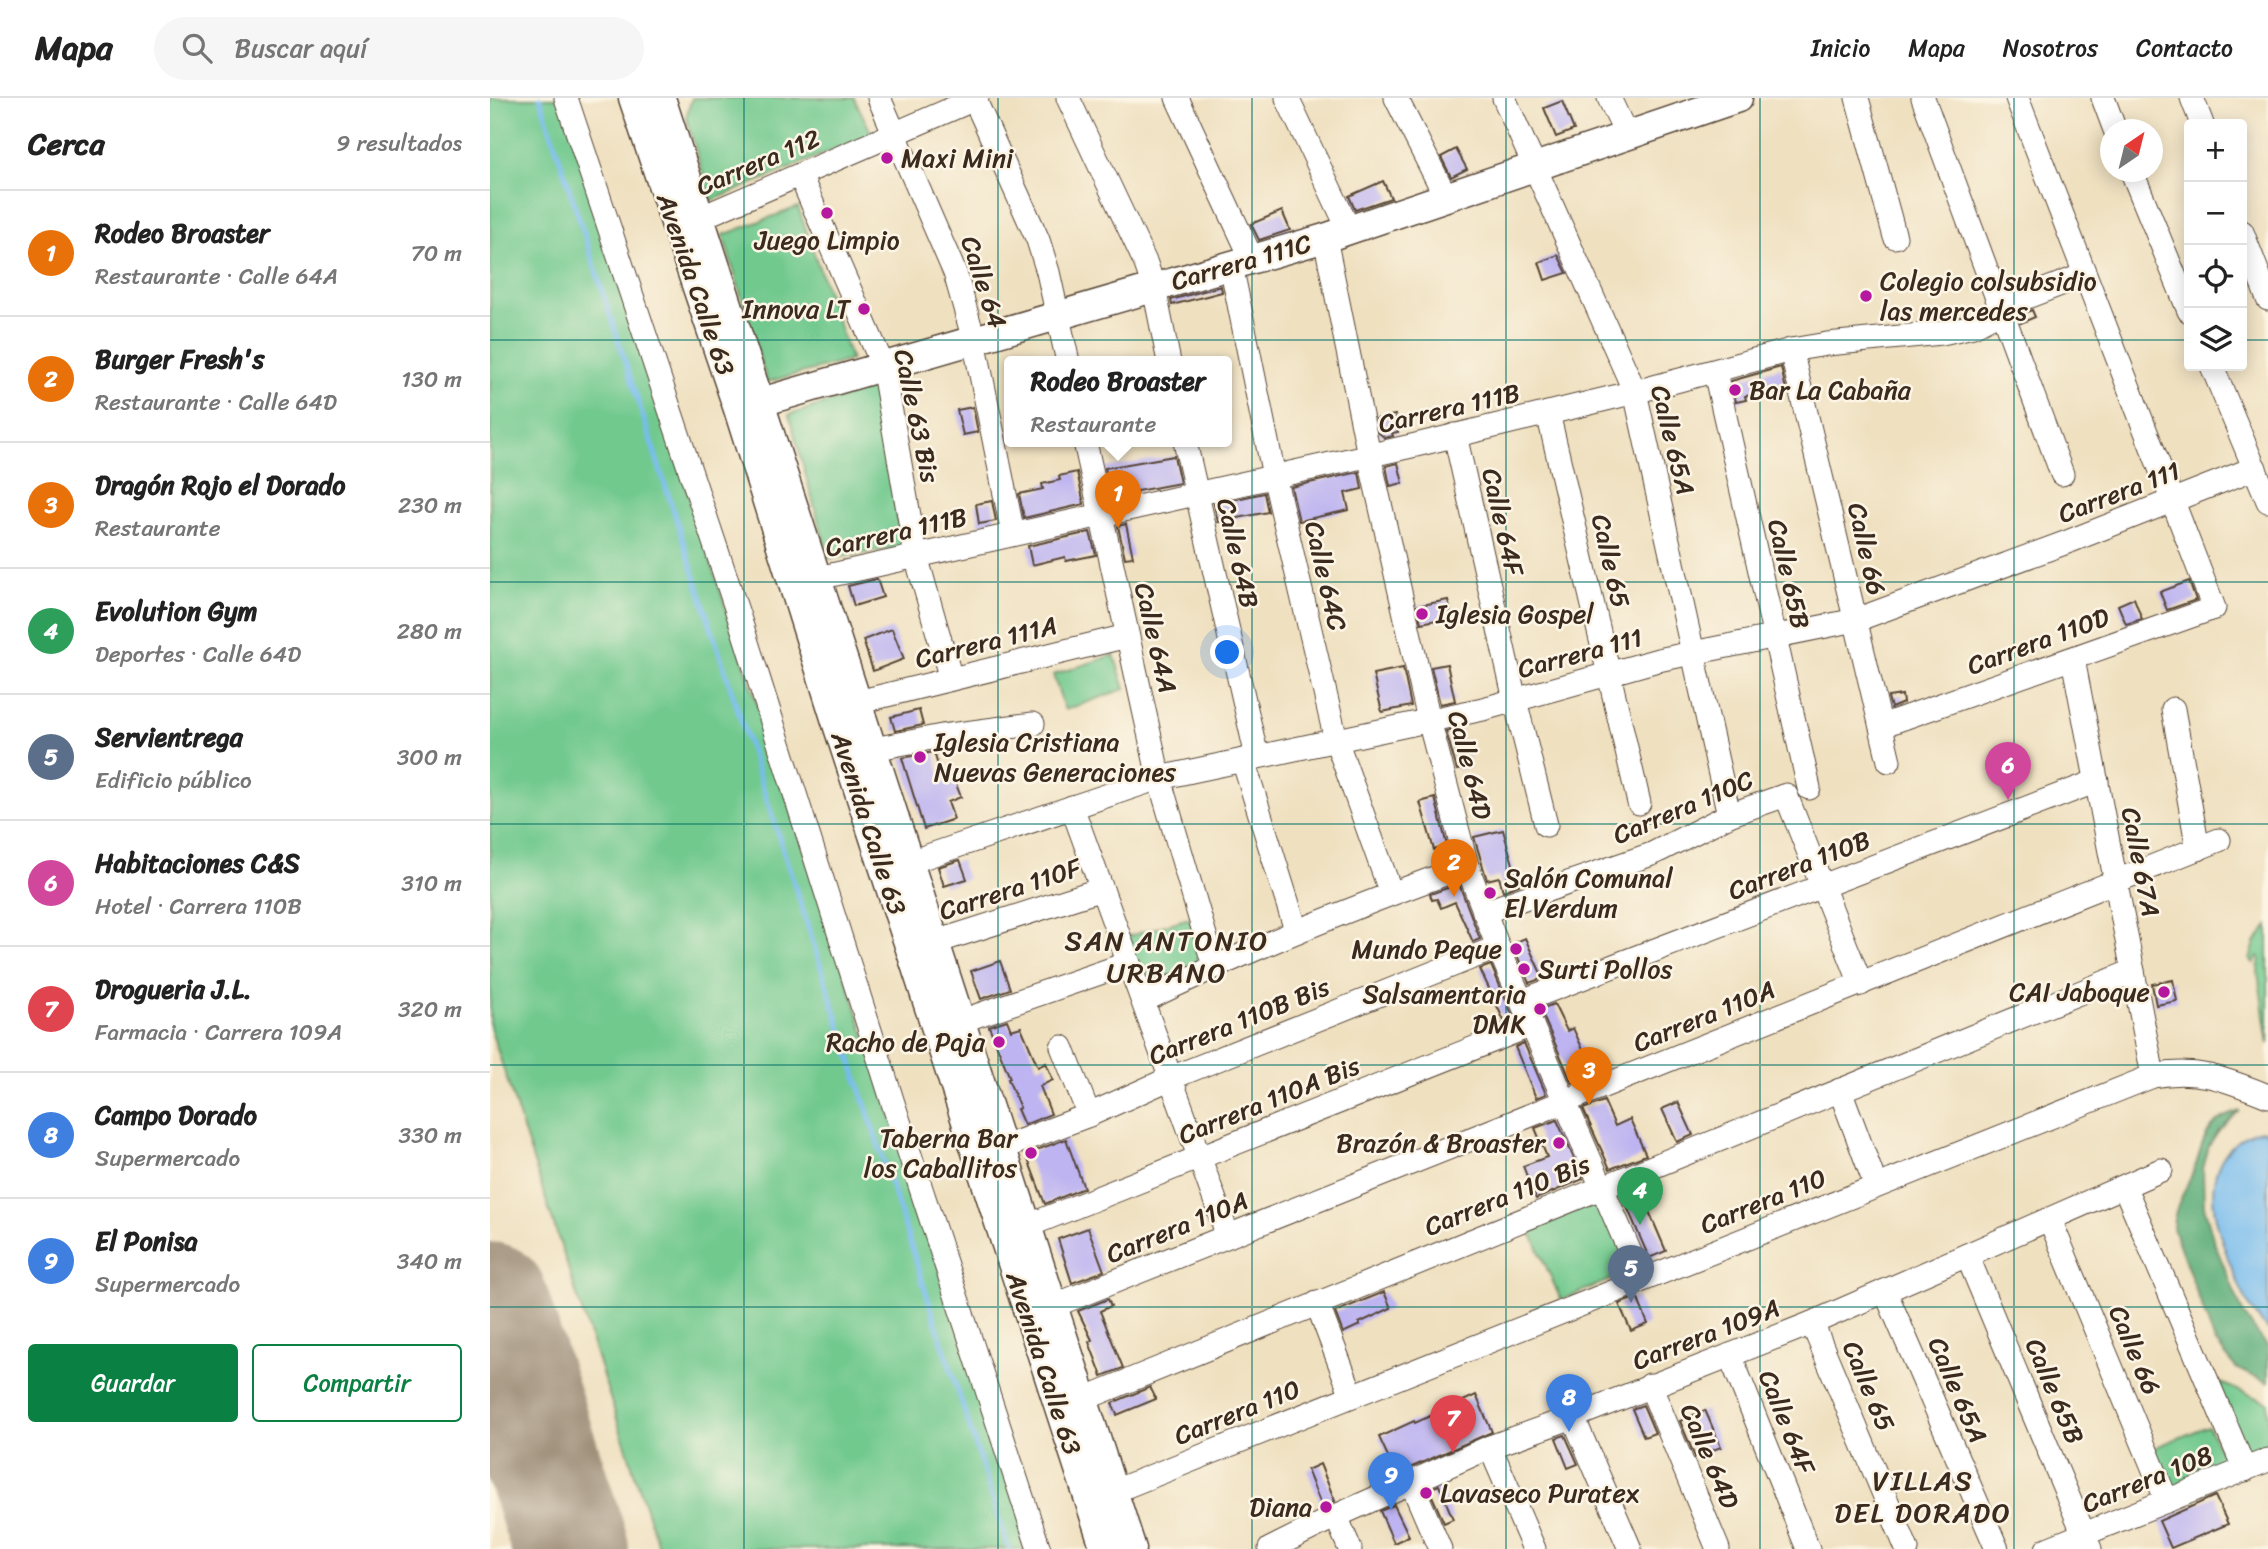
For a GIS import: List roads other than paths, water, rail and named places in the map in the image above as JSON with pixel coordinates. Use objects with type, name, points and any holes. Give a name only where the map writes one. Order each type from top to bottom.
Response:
[{"type":"main road","name":"Avenida Calle 63","points":[[633,98],[689,223]]},
{"type":"main road","name":"Avenida Calle 63","points":[[661,98],[689,223],[749,405],[840,734],[1101,1497],[1132,1549]]},
{"type":"main road","name":"Carrera 111C","points":[[749,405],[1337,234],[1725,100]]},
{"type":"main road","name":"Avenida Calle 63","points":[[749,405],[818,578],[936,942],[1053,1306],[1071,1404]]},
{"type":"main road","name":"Avenida Calle 63","points":[[1101,1497],[1105,1549]]},
{"type":"street","points":[[566,98],[742,625],[884,1077],[1039,1549]]},
{"type":"street","name":"Calle 64","points":[[878,98],[955,273],[974,340],[1013,534]]},
{"type":"street","points":[[975,98],[1038,240],[1067,356]]},
{"type":"street","name":"Carrera 112","points":[[689,223],[975,98]]},
{"type":"street","points":[[1068,98],[1146,264],[1154,288],[1167,356]]},
{"type":"street","name":"Calle 64C","points":[[1177,98],[1241,262],[1274,475],[1336,740],[1391,893]]},
{"type":"street","name":"Calle 64D","points":[[1287,98],[1337,234],[1369,455],[1429,720],[1466,866],[1498,947],[1642,1280]]},
{"type":"street","points":[[1396,98],[1446,197]]},
{"type":"street","name":"Calle 65A","points":[[1504,98],[1635,392],[1729,815]]},
{"type":"street","points":[[1609,98],[1627,136]]},
{"type":"street","points":[[1857,98],[1895,237]]},
{"type":"street","points":[[1923,98],[2062,474]]},
{"type":"street","points":[[2017,98],[2173,502]]},
{"type":"street","points":[[2103,98],[2111,119]]},
{"type":"street","points":[[2192,98],[2200,119]]},
{"type":"street","name":"Calle 63 Bis","points":[[800,174],[883,366],[916,556],[951,679]]},
{"type":"street","points":[[2137,182],[2183,277],[2188,308]]},
{"type":"street","points":[[2250,245],[2268,299]]},
{"type":"street","name":"Carrera 111B","points":[[818,578],[1455,435],[1715,372],[1791,350],[1942,333],[1973,326],[2001,307],[2084,275]]},
{"type":"street","name":"Calle 66","points":[[1791,350],[1889,761]]},
{"type":"street","points":[[2214,371],[2268,501]]},
{"type":"street","name":"Calle 65B","points":[[1715,372],[1809,788]]},
{"type":"street","name":"Calle 65","points":[[1548,413],[1639,803]]},
{"type":"street","name":"Calle 64F","points":[[1455,435],[1546,825]]},
{"type":"street","name":"Calle 64A","points":[[1086,447],[1159,778],[1214,966]]},
{"type":"street","name":"Calle 64B","points":[[1186,447],[1250,759],[1296,930]]},
{"type":"street","name":"Carrera 111","points":[[909,862],[1159,778],[1515,700],[1693,653],[1856,620],[2173,502],[2255,468]]},
{"type":"street","name":"Carrera 110D","points":[[1881,726],[2214,608],[2173,502]]},
{"type":"street","name":"Carrera 111A","points":[[858,702],[1127,636]]},
{"type":"street","name":"Calle 67A","points":[[2073,659],[2153,1076]]},
{"type":"street","points":[[2173,709],[2198,849]]},
{"type":"street","points":[[873,749],[942,736],[1033,724]]},
{"type":"street","name":"Carrera 110B","points":[[1521,1000],[2097,781]]},
{"type":"street","name":"Carrera 110C","points":[[1484,912],[1652,854],[1729,815],[1786,795],[1822,886]]},
{"type":"street","points":[[1072,807],[1228,1236]]},
{"type":"street","name":"Carrera 110A","points":[[1053,1306],[2219,840]]},
{"type":"street","points":[[1143,1001],[1296,930],[1466,866]]},
{"type":"street","points":[[1822,886],[1861,984]]},
{"type":"street","name":"Carrera 110F","points":[[936,942],[1102,889]]},
{"type":"street","name":"Carrera 110B Bis","points":[[1002,1148],[1498,947]]},
{"type":"street","points":[[961,1021],[1129,963]]},
{"type":"street","name":"Carrera 110 Bis","points":[[1071,1404],[2133,971]]},
{"type":"street","name":"Carrera 110A Bis","points":[[1027,1226],[1532,1025]]},
{"type":"street","points":[[1062,1048],[1089,1115]]},
{"type":"street","name":"Carrera 110","points":[[1101,1497],[2153,1076],[2174,1071],[2188,1072],[2220,1078],[2260,1093]]},
{"type":"street","points":[[1840,1090],[1876,1186]]},
{"type":"street","name":"Carrera 109A","points":[[1270,1549],[1336,1516],[1490,1447],[1812,1323],[2161,1170]]},
{"type":"street","points":[[2125,1188],[2245,1470]]},
{"type":"street","name":"Calle 66","points":[[2050,1220],[2167,1501]]},
{"type":"street","name":"Calle 65B","points":[[1967,1255],[2087,1541]]},
{"type":"street","name":"Calle 65A","points":[[1885,1291],[1997,1549]]},
{"type":"street","points":[[1317,1303],[1352,1396]]},
{"type":"street","name":"Calle 65","points":[[1812,1323],[1907,1549]]},
{"type":"street","name":"Calle 64F","points":[[1730,1355],[1808,1549]]},
{"type":"street","name":"Calle 64D","points":[[1650,1385],[1718,1549]]},
{"type":"street","points":[[1573,1417],[1629,1549]]},
{"type":"street","points":[[1490,1447],[1534,1549]]},
{"type":"street","name":"Carrera 108","points":[[2047,1549],[2087,1541],[2167,1501],[2268,1460]]},
{"type":"street","points":[[1411,1482],[1440,1549]]},
{"type":"street","points":[[1336,1516],[1350,1549]]},
{"type":"water","points":[[2261,1130],[2268,1132],[2268,1330],[2250,1306],[2229,1261],[2216,1218],[2213,1189],[2220,1162],[2229,1149],[2240,1139]]},
{"type":"waterway","points":[[540,98],[1009,1549]]},
{"type":"place","name":"Maxi Mini","points":[[887,158]]},
{"type":"place","name":"Juego Limpio","points":[[827,213]]},
{"type":"place","name":"Colegio colsubsidio las mercedes","points":[[1866,296]]},
{"type":"place","name":"Innova LT","points":[[864,309]]},
{"type":"place","name":"Bar La Cabaña","points":[[1735,390]]},
{"type":"place","name":"Rodeo Broaster","points":[[1118,528]]},
{"type":"place","name":"Iglesia Gospel","points":[[1422,614]]},
{"type":"place","name":"Iglesia Cristiana Nuevas Generaciones","points":[[920,757]]},
{"type":"place","name":"Habitaciones C&S","points":[[2008,800]]},
{"type":"place","name":"Salón Comunal El Verdum","points":[[1490,893]]},
{"type":"place","name":"Burger Fresh's","points":[[1454,897]]},
{"type":"place","name":"Mundo Peque","points":[[1516,949]]},
{"type":"place","name":"Surti Pollos","points":[[1524,969]]},
{"type":"place","name":"CAI Jaboque","points":[[2164,992]]},
{"type":"place","name":"Salsamentaria DMK","points":[[1540,1009]]},
{"type":"place","name":"Racho de Paja","points":[[999,1042]]},
{"type":"place","name":"Dragón Rojo el Dorado","points":[[1589,1105]]},
{"type":"place","name":"Brazón & Broaster","points":[[1559,1143]]},
{"type":"place","name":"Taberna Bar los Caballitos","points":[[1031,1153]]},
{"type":"place","name":"Evolution Gym","points":[[1640,1225]]},
{"type":"place","name":"Servientrega","points":[[1631,1303]]},
{"type":"place","name":"Campo Dorado","points":[[1569,1432]]},
{"type":"place","name":"Drogueria J.L.","points":[[1453,1453]]},
{"type":"place","name":"Lavaseco Puratex","points":[[1426,1493]]},
{"type":"place","name":"Diana","points":[[1326,1507]]},
{"type":"place","name":"El Ponisa","points":[[1391,1510]]},
{"type":"district","name":"SAN ANTONIO URBANO","points":[[1167,956]]},
{"type":"district","name":"VILLAS DEL DORADO","points":[[1923,1496]]}]
